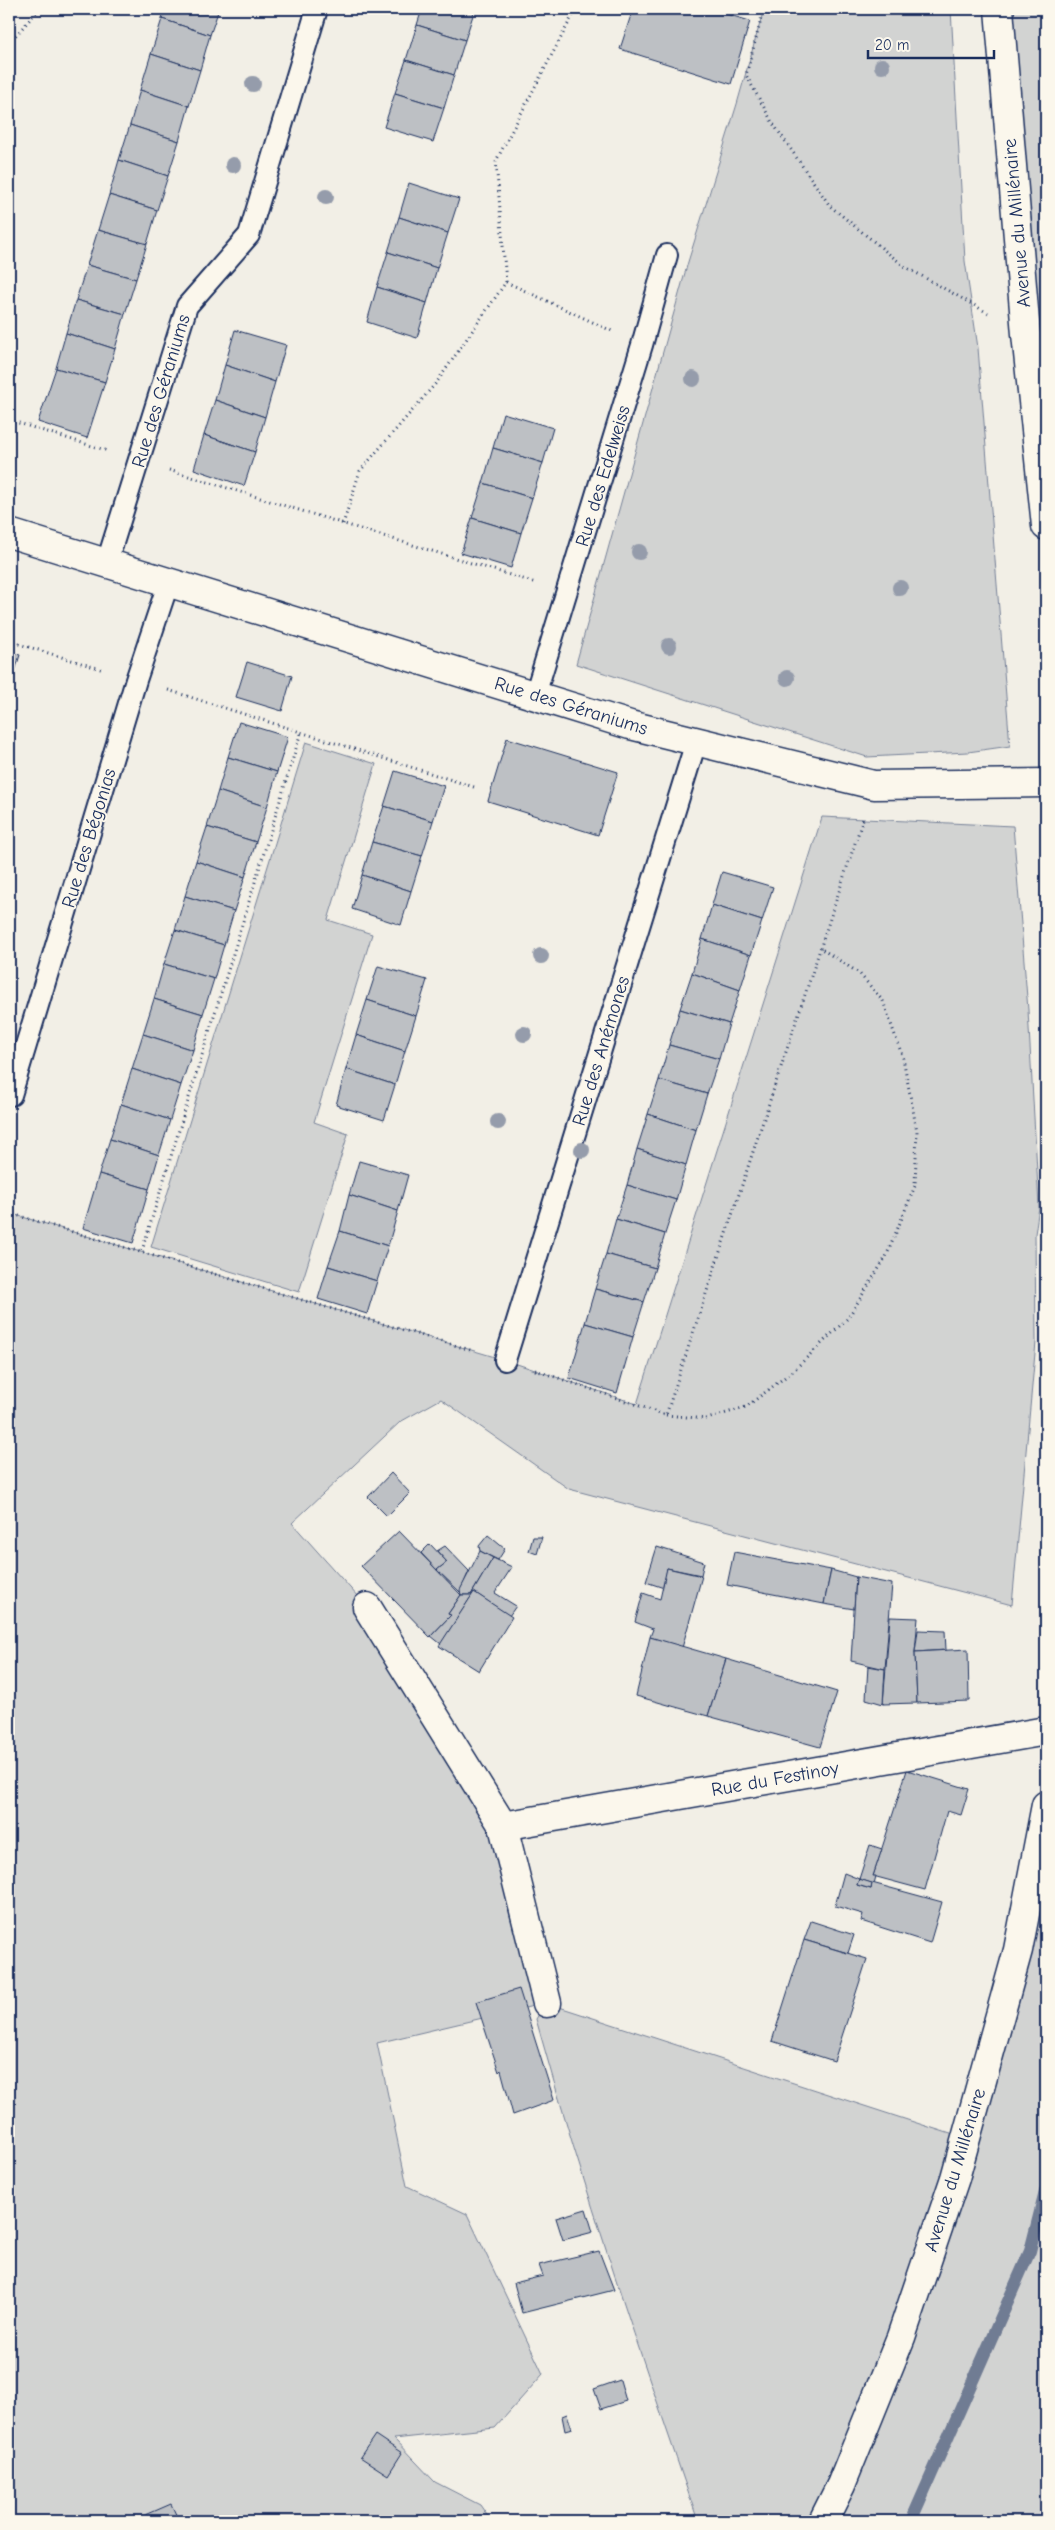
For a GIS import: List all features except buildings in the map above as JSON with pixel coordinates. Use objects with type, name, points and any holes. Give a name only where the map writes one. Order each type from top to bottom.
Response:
[{"type":"street","name":"Avenue du Millénaire","points":[[999,9],[1026,334],[1046,526]]},
{"type":"street","name":"Rue des Géraniums","points":[[9,533],[170,581],[630,725],[874,785],[1046,783]]},
{"type":"street","points":[[367,1607],[504,1826],[547,2003]]},
{"type":"street","name":"Rue du Festinoy","points":[[504,1826],[1046,1731]]},
{"type":"street","name":"Avenue du Millénaire","points":[[823,2521],[841,2485],[901,2337],[955,2178],[1018,1950],[1046,1805]]},
{"type":"lane","name":"Rue des Géraniums","points":[[107,562],[187,306],[249,235],[317,9]]},
{"type":"lane","name":"Rue des Edelweiss","points":[[535,695],[642,345],[667,255]]},
{"type":"lane","name":"Rue des Bégonias","points":[[11,1095],[136,680],[170,581]]},
{"type":"lane","name":"Rue des Anémones","points":[[506,1360],[696,742]]},
{"type":"path","points":[[9,43],[39,9]]},
{"type":"path","points":[[342,524],[360,471],[437,382],[506,282],[496,161],[576,9]]},
{"type":"path","points":[[764,9],[746,75],[772,122],[830,206],[904,266],[1026,334]]},
{"type":"path","points":[[506,282],[642,345]]},
{"type":"path","points":[[9,420],[567,593]]},
{"type":"path","points":[[9,641],[477,788]]},
{"type":"path","points":[[142,1252],[300,732]]},
{"type":"path","points":[[666,1415],[707,1419],[746,1407],[793,1372],[848,1318],[886,1257],[915,1186],[917,1131],[903,1058],[883,1001],[859,973],[820,948]]},
{"type":"shaded area","points":[[764,9],[951,9],[965,261],[978,348],[1010,746],[968,752],[867,757],[576,664],[688,262]]},
{"type":"shaded area","points":[[999,9],[1046,9],[1046,526]]},
{"type":"shaded area","points":[[306,742],[376,764],[328,920],[372,934],[314,1122],[348,1134],[299,1292],[151,1247]]},
{"type":"shaded area","points":[[822,817],[1013,826],[1028,1010],[1039,1207],[1035,1234],[1036,1342],[1012,1605],[569,1489],[441,1399],[400,1422],[292,1523],[367,1607],[503,1826],[547,2003],[966,2139],[1046,1805],[1046,2521],[698,2521],[613,2271],[554,2082],[536,2019],[546,2003],[377,2043],[407,2186],[467,2214],[543,2374],[495,2428],[394,2439],[435,2482],[480,2505],[491,2521],[9,2521],[9,1213],[505,1360],[637,1404]]},
{"type":"waterway","points":[[911,2521],[1030,2251],[1046,2188]]}]
